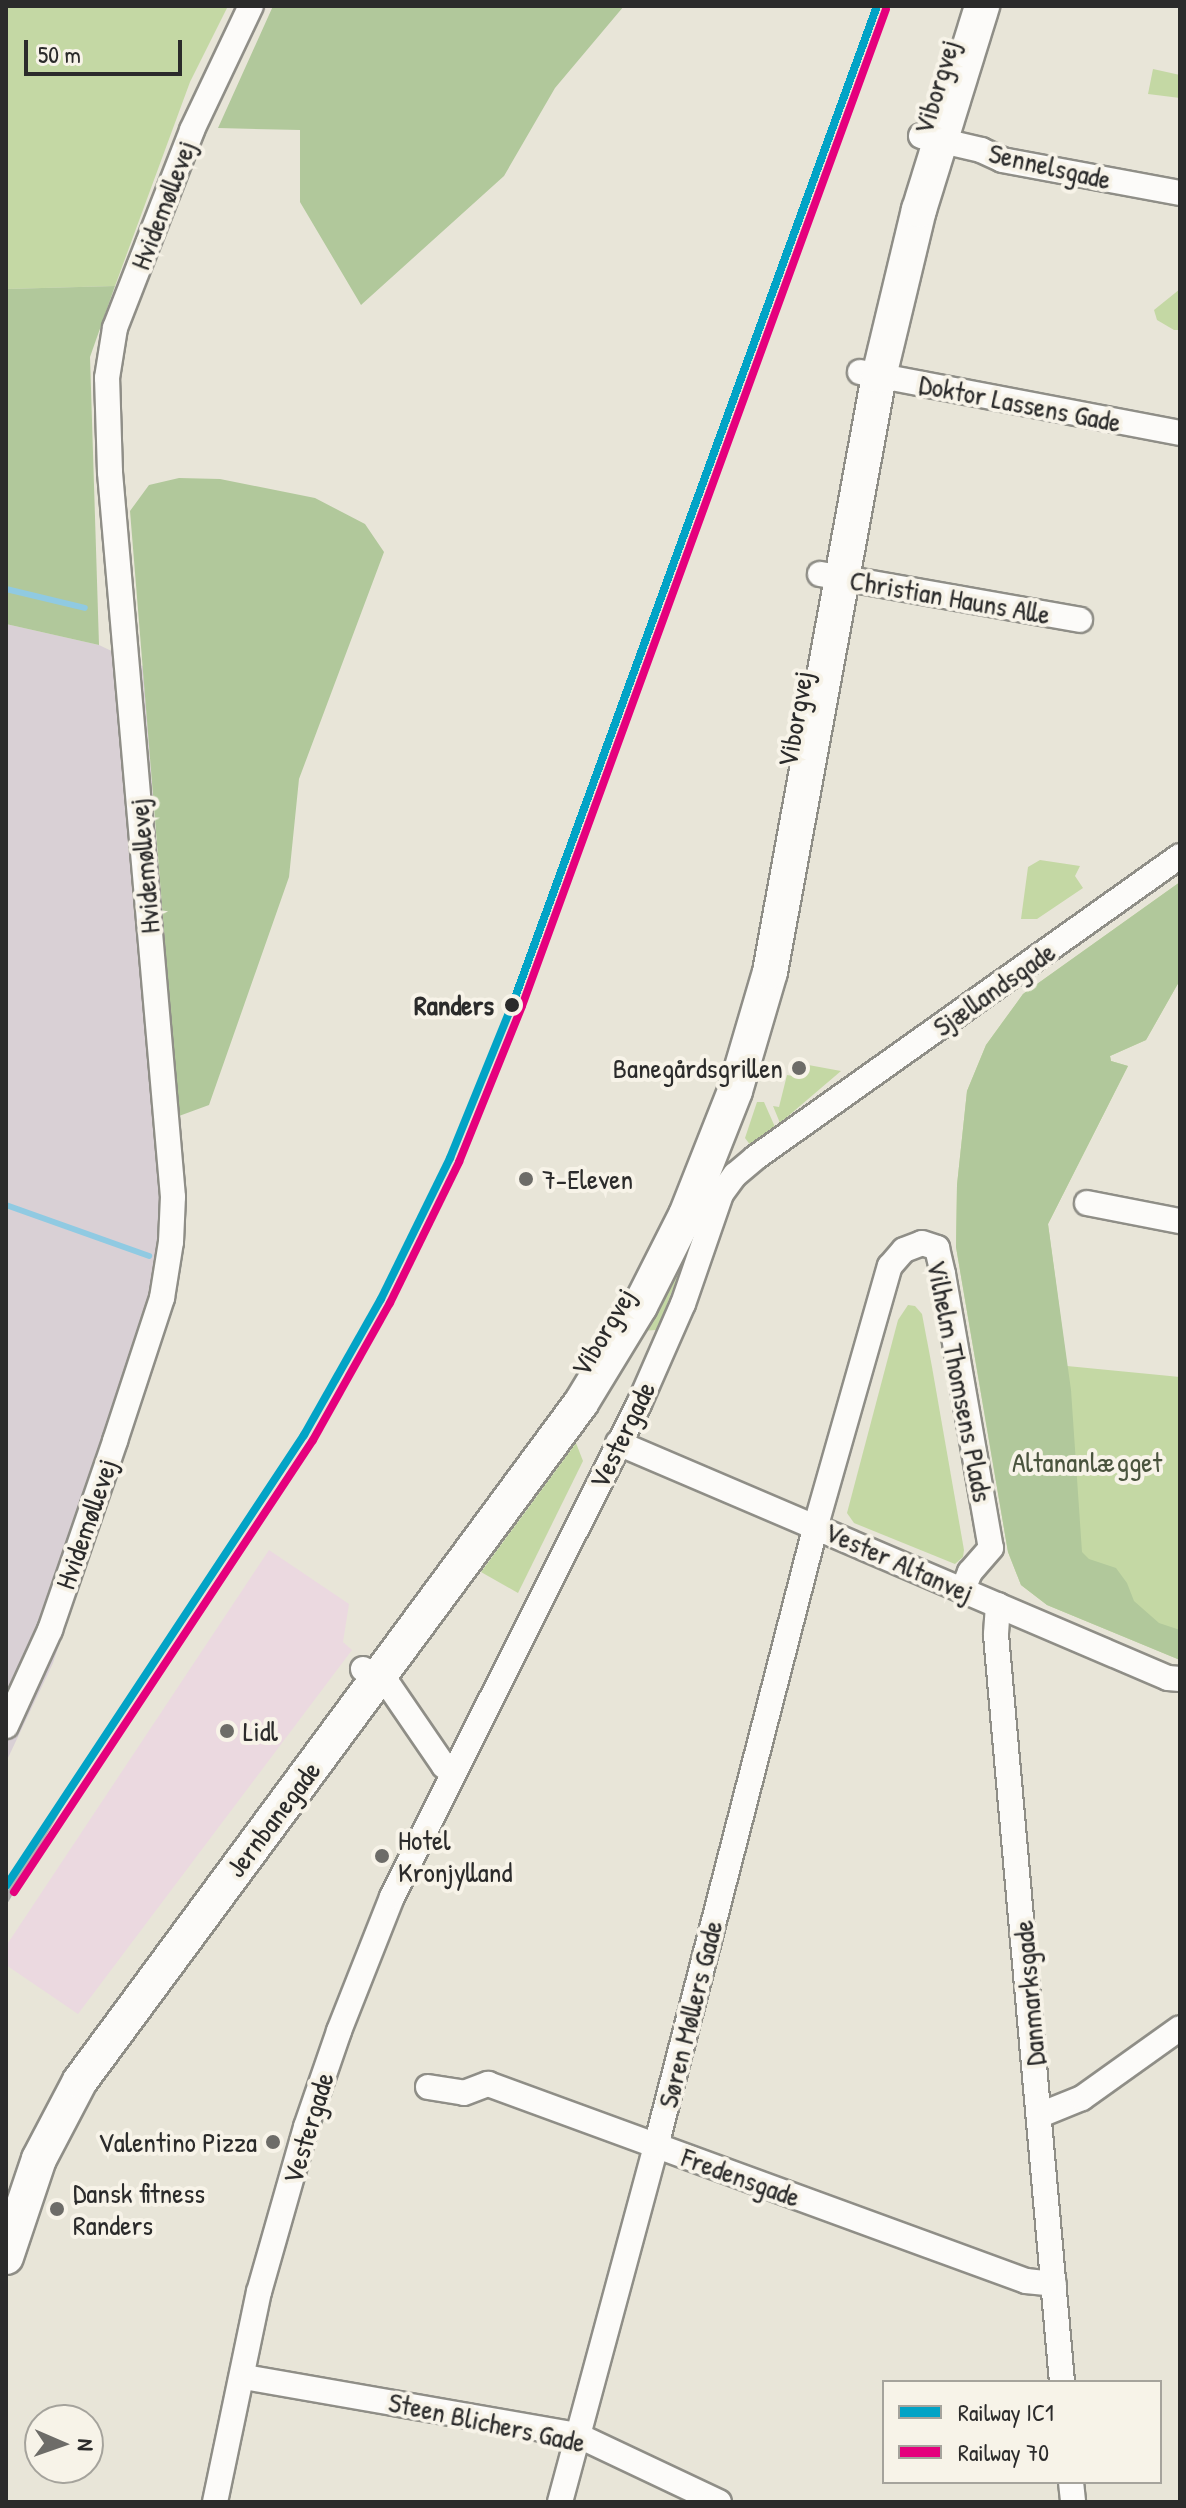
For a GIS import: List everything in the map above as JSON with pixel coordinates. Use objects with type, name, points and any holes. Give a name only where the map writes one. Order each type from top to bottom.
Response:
[{"type":"main road","name":"Viborgvej","points":[[570,1404],[640,1306],[686,1215],[749,1047],[779,934],[830,576],[870,374],[961,6]]},
{"type":"main road","name":"Viborgvej","points":[[930,139],[982,6]]},
{"type":"main road","name":"Jernbanegade","points":[[6,2257],[39,2159],[80,2081],[371,1674],[570,1404]]},
{"type":"main road","name":"Jernbanegade","points":[[6,2194],[23,2151],[65,2072],[371,1674]]},
{"type":"street","name":"Hvidemøllevej","points":[[6,1726],[50,1630],[115,1441],[162,1298],[171,1242],[173,1197],[110,472],[107,378],[115,328],[187,144],[251,6]]},
{"type":"street","name":"Sennelsgade","points":[[930,139],[981,150],[1002,160],[1180,193]]},
{"type":"street","name":"Doktor Lassens Gade","points":[[870,374],[1180,433]]},
{"type":"street","name":"Christian Hauns Alle","points":[[830,576],[1080,620]]},
{"type":"street","name":"Sjællandsgade","points":[[807,1120],[1180,856]]},
{"type":"street","name":"Vestergade","points":[[215,2502],[244,2377],[259,2292],[310,2113],[392,1897],[666,1343],[721,1194],[750,1162],[807,1120]]},
{"type":"street","points":[[1087,1203],[1180,1221]]},
{"type":"street","name":"Vilhelm Thomsens Plads","points":[[816,1525],[890,1266],[904,1250],[930,1244],[937,1248],[943,1274],[991,1548],[970,1572],[963,1589]]},
{"type":"street","name":"Vester Altanvej","points":[[618,1443],[1168,1678],[1180,1679]]},
{"type":"street","name":"Søren Møllers Gade","points":[[560,2502],[656,2146],[816,1525]]},
{"type":"street","name":"Danmarksgade","points":[[998,1605],[996,1635],[1062,2380]]},
{"type":"street","points":[[371,1674],[390,1687],[444,1766],[453,1771]]},
{"type":"street","points":[[1040,2115],[1082,2098],[1180,2028]]},
{"type":"street","name":"Fredensgade","points":[[428,2087],[464,2093],[488,2084],[1026,2281],[1054,2284]]},
{"type":"street","name":"Steen Blichers Gade","points":[[244,2377],[577,2435],[719,2502]]},
{"type":"shaded area","points":[[6,624],[99,645],[143,666],[186,1227],[173,1294],[147,1381],[53,1663],[6,1762]]},
{"type":"shaded area","points":[[269,1550],[349,1604],[343,1642],[352,1650],[78,2014],[6,1965],[6,1946]]},
{"type":"green space","points":[[6,6],[228,6],[190,82],[115,286],[6,289]]},
{"type":"green space","points":[[273,6],[624,6],[555,88],[504,176],[361,305],[300,202],[300,130],[218,128]]},
{"type":"green space","points":[[1153,69],[1180,75],[1180,98],[1148,94]]},
{"type":"green space","points":[[115,286],[90,357],[99,645],[6,624],[6,289]]},
{"type":"green space","points":[[1180,289],[1180,330],[1174,330],[1157,320],[1154,310]]},
{"type":"green space","points":[[179,478],[220,479],[315,498],[365,524],[384,552],[299,779],[289,877],[209,1105],[179,1116],[130,511],[149,485]]},
{"type":"green space","points":[[1040,860],[1080,866],[1075,876],[1083,888],[1037,919],[1021,919],[1028,867]]},
{"type":"green space","name":"Altananlægget","points":[[1180,882],[1180,980],[1146,1040],[1110,1056],[1111,1061],[1128,1066],[1048,1224],[1067,1366],[1180,1377],[1180,1660],[1047,1605],[1021,1585],[1008,1552],[956,1247],[957,1185],[967,1091],[986,1045],[1023,994]]},
{"type":"green space","name":"Altananlægget","points":[[1180,882],[1180,980],[1146,1040],[1110,1056],[1111,1061],[1128,1066],[1048,1224],[1071,1390],[1082,1552],[1089,1559],[1116,1568],[1127,1583],[1134,1601],[1159,1623],[1180,1630],[1180,1660],[1047,1605],[1021,1585],[1008,1552],[956,1247],[957,1185],[967,1091],[986,1045],[1023,994]]},
{"type":"green space","points":[[803,1064],[841,1071],[780,1123],[773,1106],[779,1107],[787,1075],[800,1077]]},
{"type":"green space","points":[[757,1102],[764,1102],[775,1127],[751,1146],[745,1138]]},
{"type":"green space","points":[[672,1271],[678,1276],[656,1330],[640,1331]]},
{"type":"green space","points":[[908,1305],[915,1306],[922,1314],[932,1367],[964,1550],[963,1557],[955,1564],[854,1523],[847,1513],[898,1320]]},
{"type":"green space","points":[[576,1443],[583,1461],[518,1593],[481,1572]]},
{"type":"waterway","points":[[6,589],[85,608]]},
{"type":"waterway","points":[[6,1205],[149,1256]]},
{"type":"railway","points":[[6,1900],[69,1790]]},
{"type":"rail line","name":"IC1","points":[[6,1886],[304,1435],[381,1299],[450,1158],[513,1003],[877,6]]},
{"type":"rail line","name":"70","points":[[14,1892],[313,1440],[390,1303],[459,1162],[522,1006],[886,9]]},
{"type":"place","name":"Randers","points":[[512,1005]]},
{"type":"place","name":"Banegårdsgrillen","points":[[799,1068]]},
{"type":"place","name":"7-Eleven","points":[[526,1179]]},
{"type":"place","name":"Lidl","points":[[227,1731]]},
{"type":"place","name":"Hotel Kronjylland","points":[[382,1856]]},
{"type":"place","name":"Valentino Pizza","points":[[273,2142]]},
{"type":"place","name":"Dansk fitness Randers","points":[[57,2209]]}]
